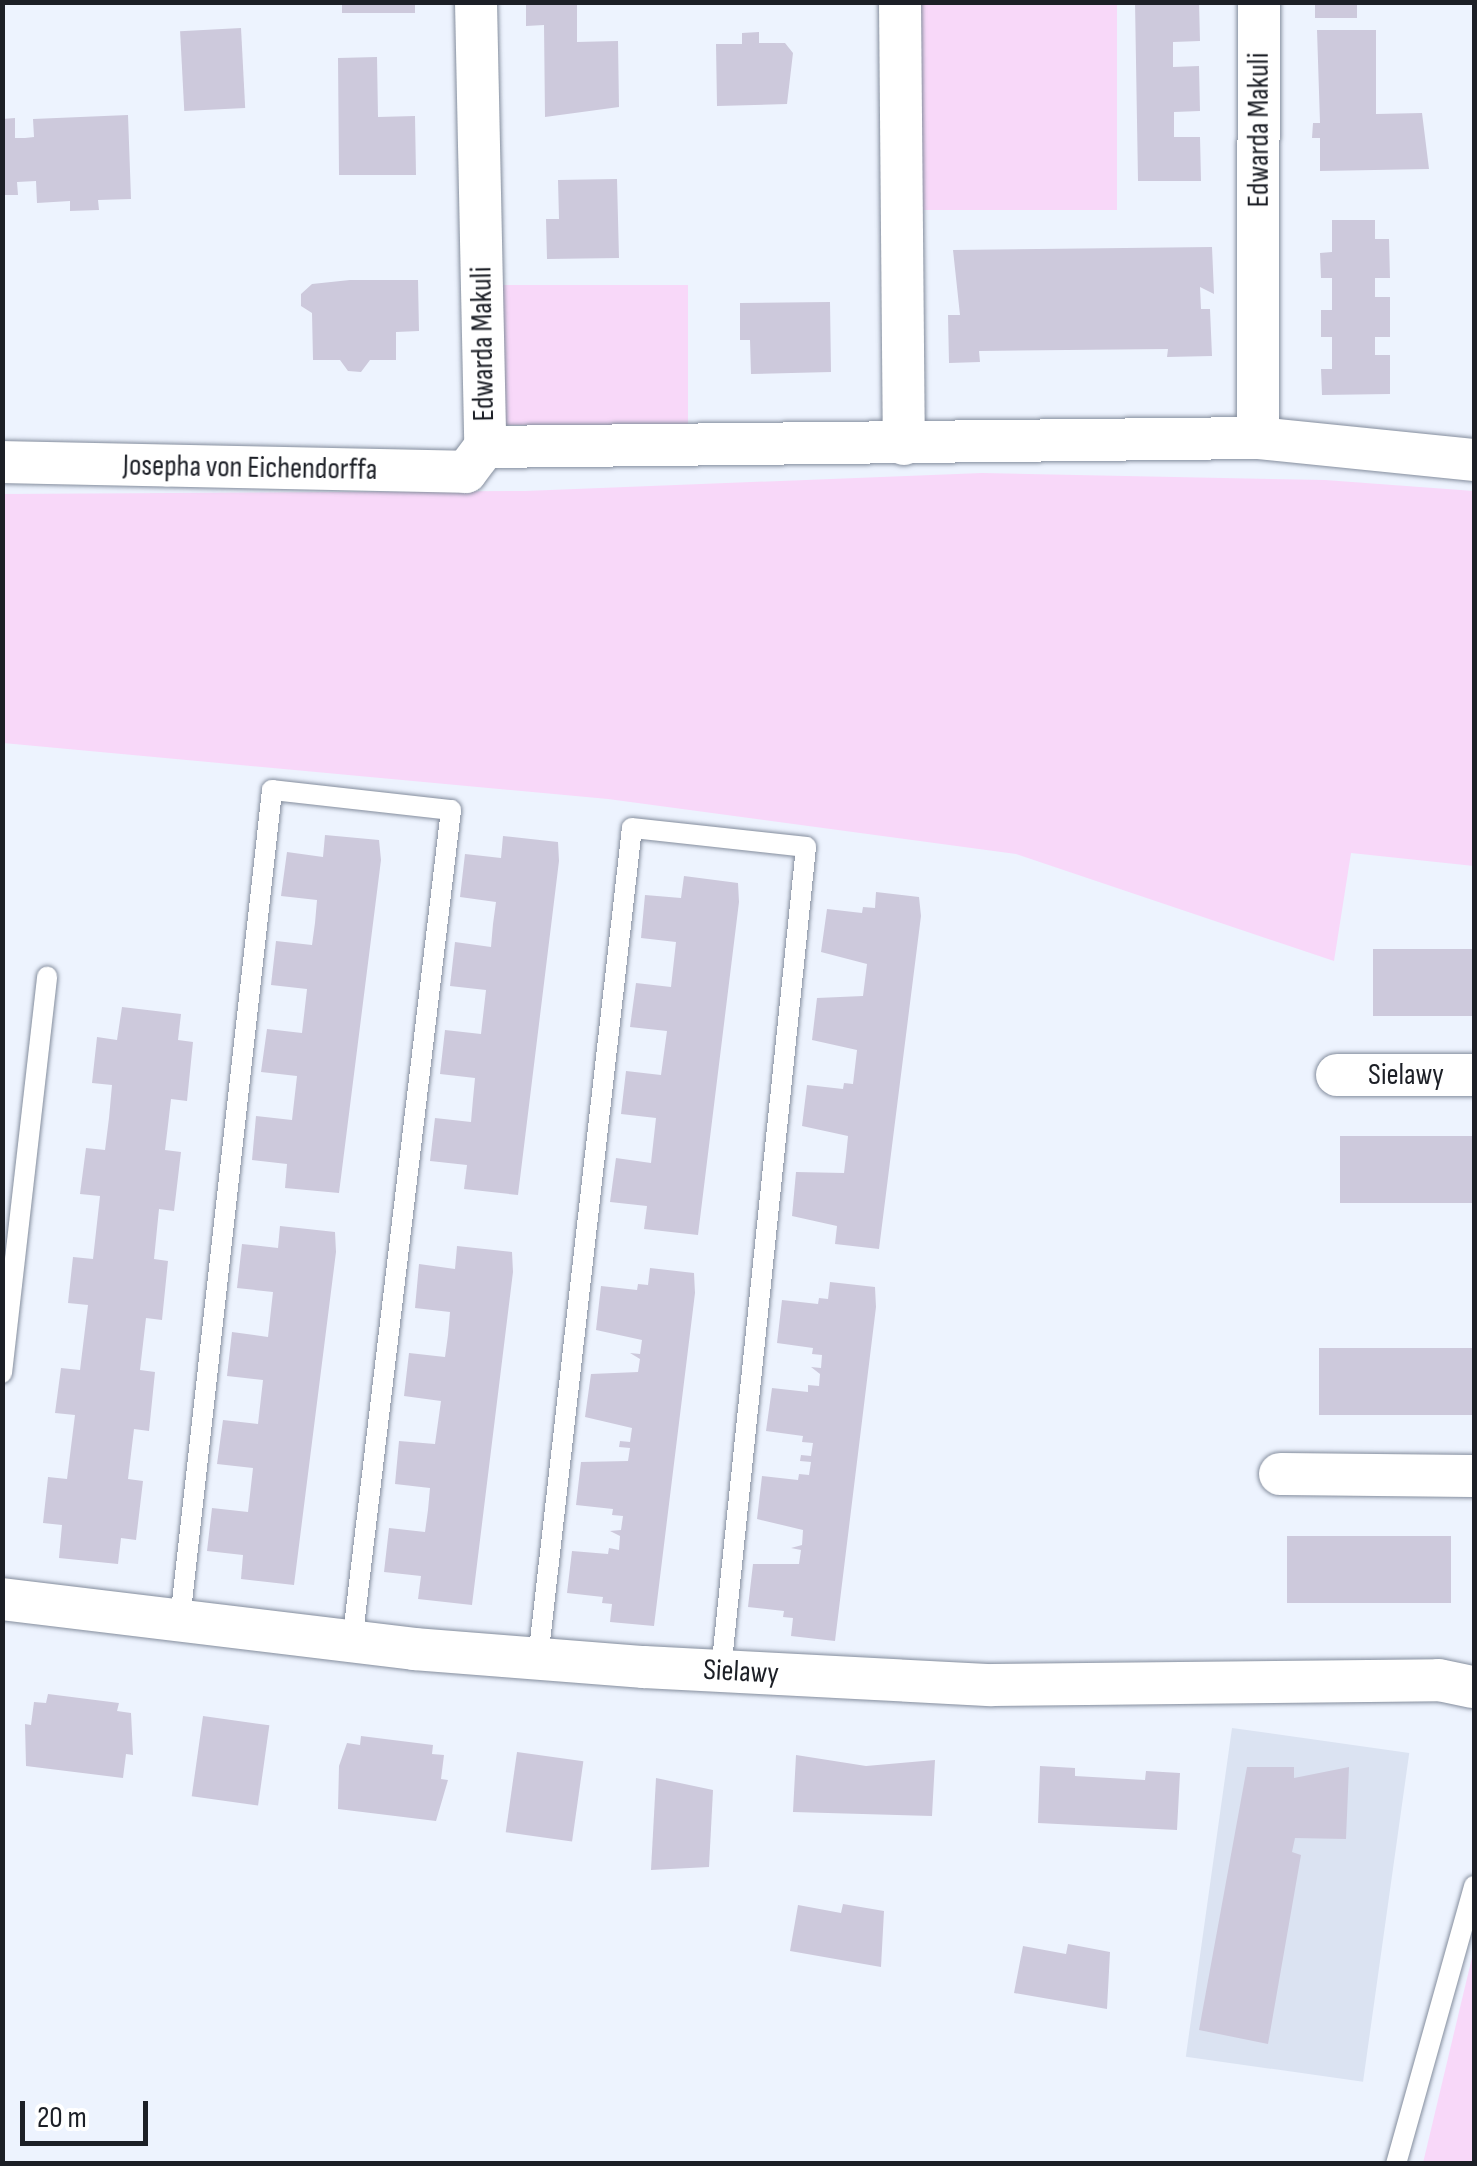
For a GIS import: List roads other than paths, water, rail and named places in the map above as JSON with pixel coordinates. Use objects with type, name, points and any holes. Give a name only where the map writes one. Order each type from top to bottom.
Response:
[{"type":"street","name":"Edwarda Makuli","points":[[476,2],[485,447],[1258,438],[1474,460]]},
{"type":"street","points":[[900,2],[904,444]]},
{"type":"street","name":"Edwarda Makuli","points":[[1258,438],[1259,2]]},
{"type":"street","name":"Josepha von Eichendorffa","points":[[2,462],[466,472],[485,447]]},
{"type":"street","name":"Sielawy","points":[[1337,1075],[1474,1075]]},
{"type":"street","points":[[1280,1474],[1474,1476]]},
{"type":"street","name":"Sielawy","points":[[2,1598],[352,1643],[721,1671],[992,1686],[1439,1680],[1474,1683]]},
{"type":"lane","points":[[180,1620],[272,790],[452,810],[352,1643]]},
{"type":"lane","points":[[538,1659],[632,828],[806,847],[721,1671]]},
{"type":"lane","points":[[2,1372],[47,977]]},
{"type":"lane","points":[[1396,2164],[1474,1886]]}]
